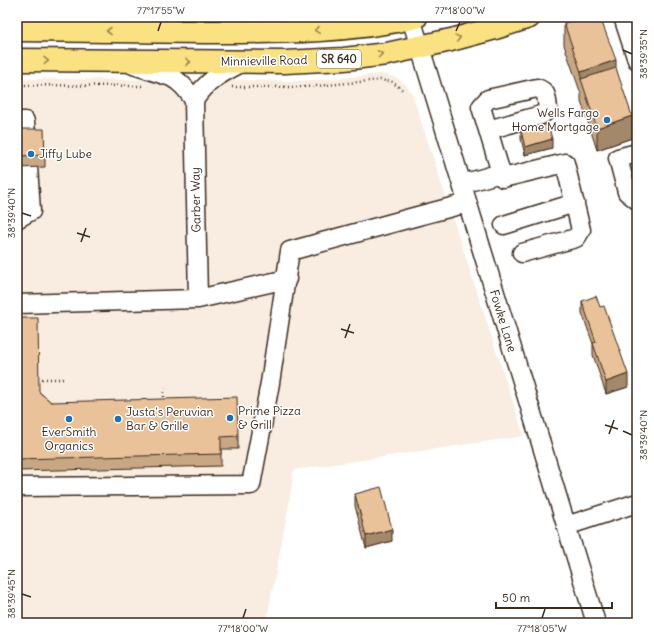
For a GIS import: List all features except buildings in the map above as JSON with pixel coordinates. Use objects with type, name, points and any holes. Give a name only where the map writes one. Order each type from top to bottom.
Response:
[{"type":"main road","name":"Minnieville Road","points":[[17,60],[121,62],[285,62],[344,59],[387,54],[451,40],[529,17]]},
{"type":"main road","points":[[17,30],[179,32],[312,31],[377,24],[413,18]]},
{"type":"street","points":[[152,17],[179,32]]},
{"type":"street","points":[[623,17],[637,60]]},
{"type":"street","name":"Fowke Lane","points":[[413,18],[467,203],[596,623]]},
{"type":"street","points":[[121,62],[171,77],[180,82],[194,100],[200,91],[211,80],[243,62]]},
{"type":"street","name":"Garber Way","points":[[194,100],[198,299]]},
{"type":"street","points":[[17,121],[25,121],[30,211],[17,219]]},
{"type":"street","points":[[488,130],[503,178],[565,163],[581,230],[576,238],[522,253]]},
{"type":"street","points":[[637,154],[618,158],[627,192],[637,200]]},
{"type":"street","points":[[462,184],[501,172]]},
{"type":"street","points":[[17,487],[251,485],[270,383],[287,279],[290,251],[467,203]]},
{"type":"street","points":[[504,224],[574,203]]},
{"type":"street","points":[[17,304],[198,299],[287,279]]},
{"type":"street","points":[[566,526],[637,503]]},
{"type":"path","points":[[228,87],[306,87],[380,80],[392,82],[404,91]]},
{"type":"path","points":[[17,85],[148,86]]},
{"type":"path","points":[[42,379],[64,379]]},
{"type":"path","points":[[164,385],[164,401]]},
{"type":"shaded area","points":[[250,17],[305,17],[307,24],[290,24]]},
{"type":"shaded area","points":[[379,74],[388,75],[398,79],[405,84],[412,93],[524,436],[294,470],[288,510],[266,623],[17,623],[17,79],[295,81]]},
{"type":"place","name":"Wells Fargo Home Mortgage","points":[[607,120]]},
{"type":"place","name":"Jiffy Lube","points":[[31,154]]},
{"type":"place","name":"Prime Pizza & Grill","points":[[230,418]]},
{"type":"place","name":"EverSmith Organics","points":[[69,419]]},
{"type":"place","name":"Justa's Peruvian Bar & Grille","points":[[118,419]]}]
